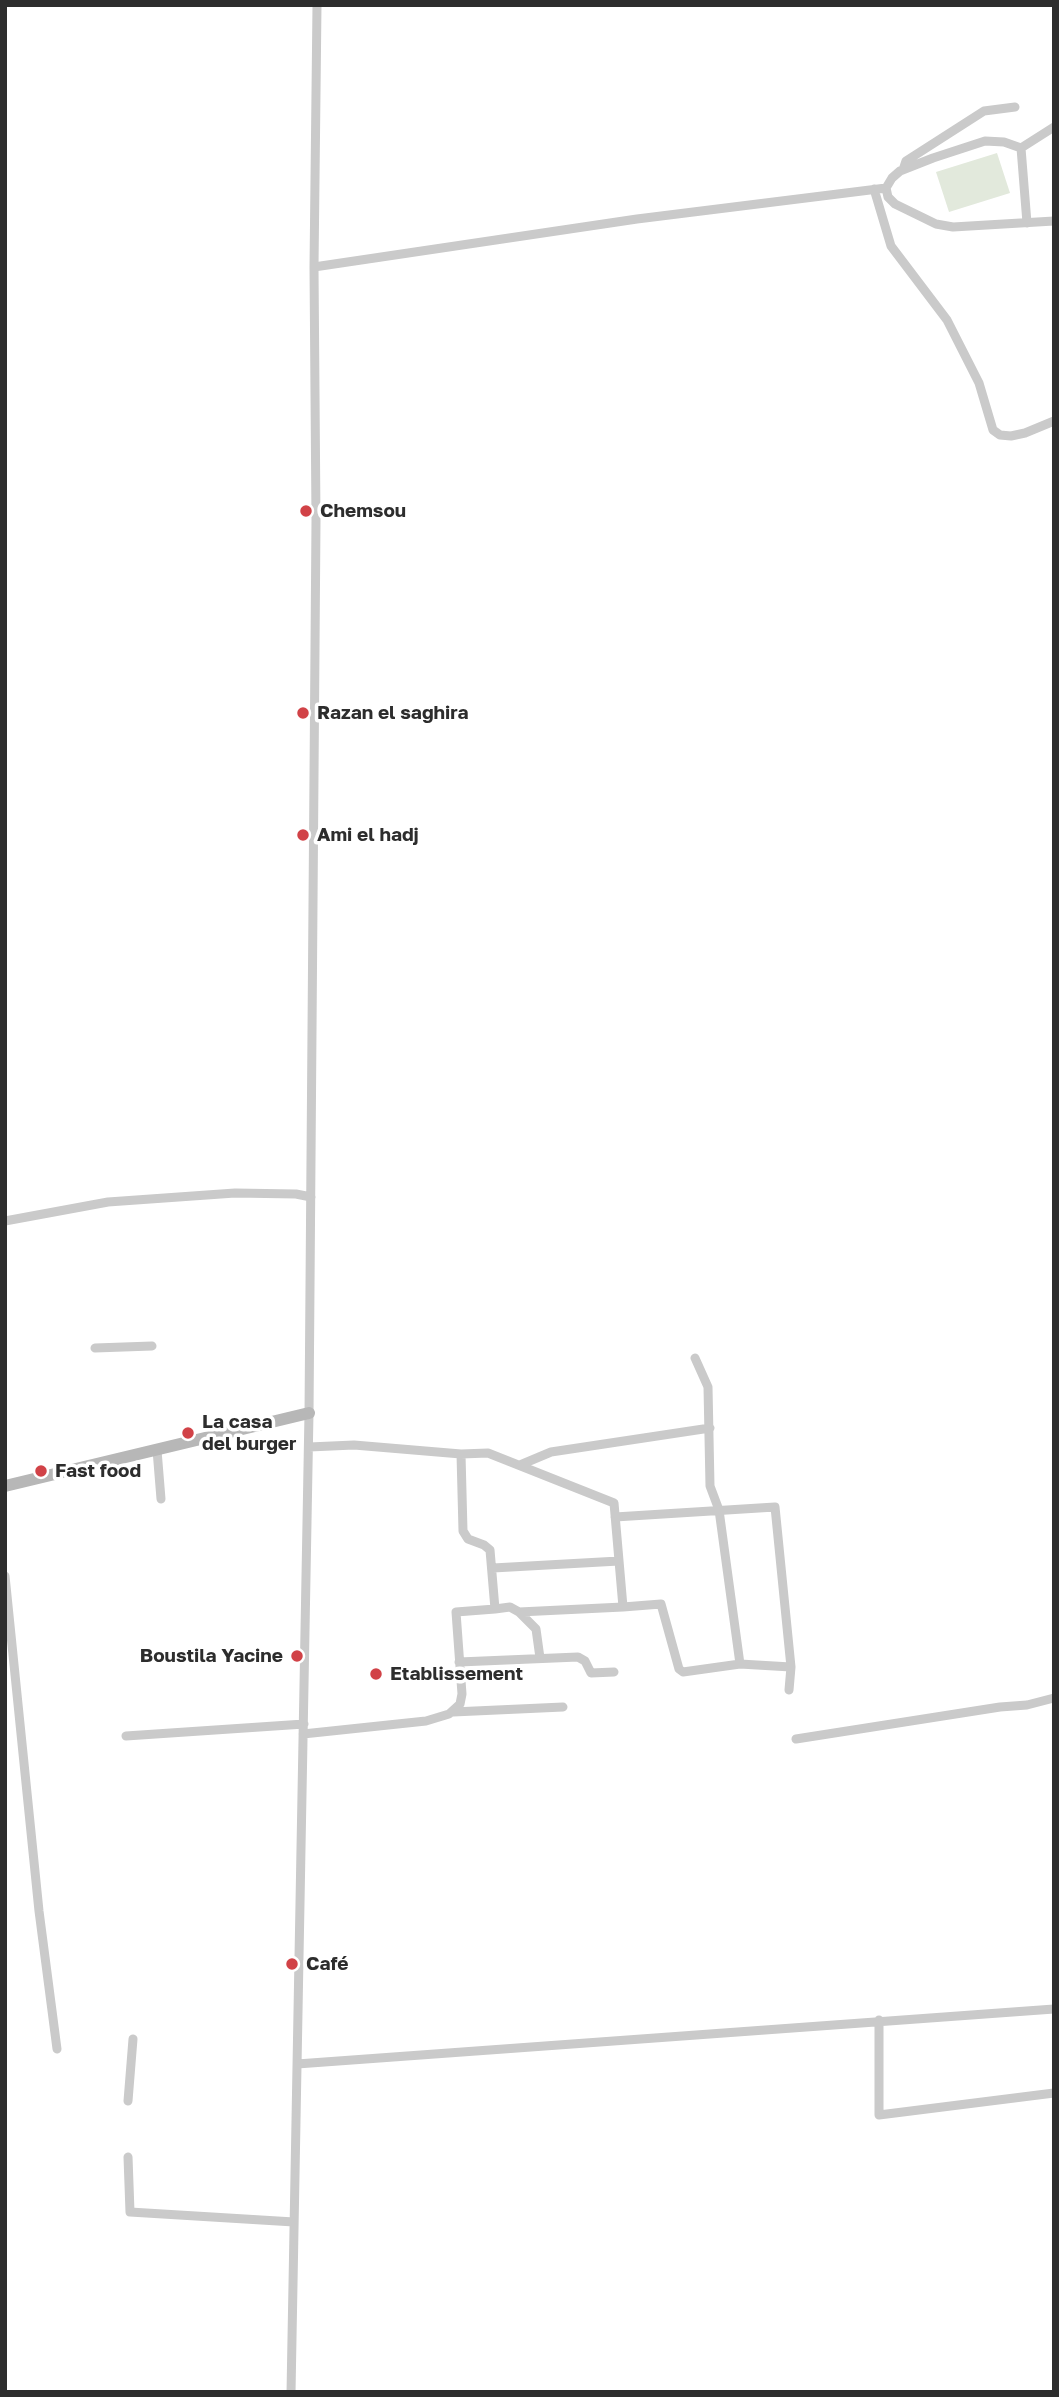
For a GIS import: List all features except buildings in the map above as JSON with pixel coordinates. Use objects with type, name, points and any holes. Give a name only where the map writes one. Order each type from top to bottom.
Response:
[{"type":"main road","points":[[5,1486],[309,1413]]},
{"type":"street","points":[[291,2392],[309,1447],[317,5]]},
{"type":"street","points":[[903,170],[906,161],[984,111],[1015,107]]},
{"type":"street","points":[[1021,148],[1054,127]]},
{"type":"street","points":[[1021,148],[1004,142],[985,141],[903,170],[891,178],[886,188],[888,197],[895,204],[936,224],[953,227],[1054,221]]},
{"type":"street","points":[[1021,148],[1027,223]]},
{"type":"street","points":[[314,267],[637,219],[886,188]]},
{"type":"street","points":[[874,189],[891,246],[947,320],[979,383],[993,430],[1000,435],[1011,436],[1054,421]]},
{"type":"street","points":[[5,1221],[108,1202],[235,1193],[296,1194],[311,1197]]},
{"type":"street","points":[[95,1348],[152,1346]]},
{"type":"street","points":[[695,1357],[708,1387],[710,1486],[719,1510],[740,1664]]},
{"type":"street","points":[[520,1465],[551,1452],[710,1428]]},
{"type":"street","points":[[309,1447],[354,1446],[461,1454],[488,1453],[614,1503],[623,1607]]},
{"type":"street","points":[[157,1450],[161,1499]]},
{"type":"street","points":[[461,1454],[463,1531],[468,1539],[490,1550],[495,1609]]},
{"type":"street","points":[[615,1517],[775,1507],[790,1667],[789,1690]]},
{"type":"street","points":[[493,1568],[619,1561]]},
{"type":"street","points":[[5,1576],[39,1911],[57,2049]]},
{"type":"street","points":[[519,1612],[661,1604],[679,1669],[683,1672],[740,1664],[790,1667]]},
{"type":"street","points":[[126,1736],[303,1729],[441,1718],[453,1712],[460,1704],[456,1612],[510,1607],[537,1629],[540,1658]]},
{"type":"street","points":[[459,1662],[578,1657],[585,1661],[591,1673],[614,1672]]},
{"type":"street","points":[[796,1739],[1027,1705],[1054,1698]]},
{"type":"street","points":[[453,1712],[563,1707]]},
{"type":"street","points":[[297,2064],[1054,2009]]},
{"type":"street","points":[[879,2020],[879,2115],[1054,2093]]},
{"type":"street","points":[[128,2101],[133,2039]]},
{"type":"street","points":[[128,2157],[130,2211],[294,2222]]},
{"type":"shaded area","points":[[997,153],[1010,193],[949,212],[936,172]]},
{"type":"place","name":"Chemsou","points":[[306,511]]},
{"type":"place","name":"Razan el saghira","points":[[303,713]]},
{"type":"place","name":"Ami el hadj","points":[[303,835]]},
{"type":"place","name":"La casa del burger","points":[[188,1433]]},
{"type":"place","name":"Fast food","points":[[41,1471]]},
{"type":"place","name":"Boustila Yacine","points":[[297,1656]]},
{"type":"place","name":"Etablissement","points":[[376,1674]]},
{"type":"place","name":"Café","points":[[292,1964]]}]
